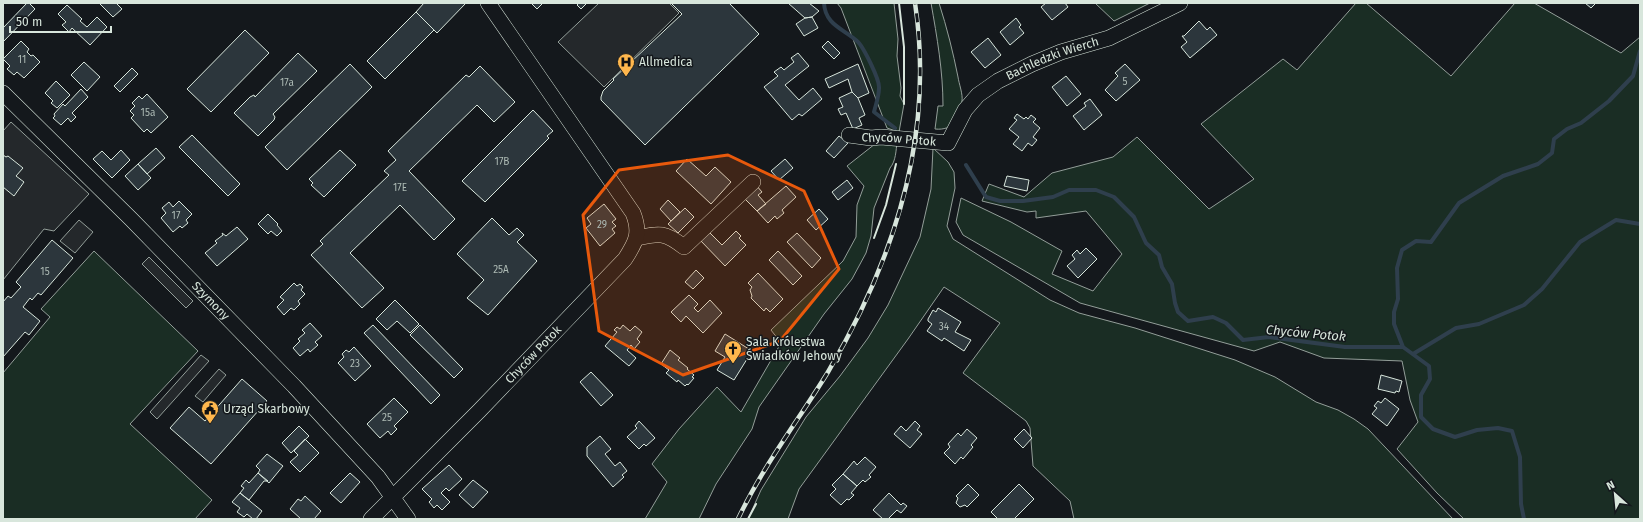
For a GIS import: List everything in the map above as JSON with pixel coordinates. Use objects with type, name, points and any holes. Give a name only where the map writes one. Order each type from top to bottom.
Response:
[{"type":"street","points":[[488,3],[633,213],[637,224],[637,238],[657,233],[671,237],[684,247],[753,182]]},
{"type":"street","name":"Bachledzki Wierch","points":[[948,143],[965,110],[978,95],[998,80],[1061,52],[1110,38],[1180,3]]},
{"type":"street","name":"Szymony","points":[[3,93],[229,318],[344,439],[393,497],[408,519]]},
{"type":"street","name":"Chyców Potok","points":[[849,135],[871,138],[881,137],[948,143]]},
{"type":"street","name":"Chyców Potok","points":[[371,519],[625,259],[637,238]]},
{"type":"highlighted area","points":[[728,155],[804,191],[839,269],[780,341],[683,375],[599,331],[583,215],[619,170]]},
{"type":"green space","points":[[837,3],[894,3],[898,39],[897,56],[901,88],[900,96],[904,104],[899,132],[887,128],[841,8]]},
{"type":"green space","points":[[931,3],[939,3],[950,40],[962,95],[958,118],[951,126],[941,129],[935,129],[938,106],[943,106],[943,93]]},
{"type":"green space","points":[[1095,3],[1150,3],[1114,21]]},
{"type":"green space","points":[[1356,3],[1366,3],[1451,76],[1515,3],[1534,3],[1621,53],[1640,37],[1640,519],[1464,519],[1437,493],[1397,449],[1418,422],[1410,400],[1402,361],[1324,358],[1280,342],[1254,351],[1080,303],[963,235],[956,222],[961,198],[1011,222],[1062,251],[1052,274],[1093,291],[1122,254],[1086,211],[1036,218],[1036,211],[1027,212],[982,201],[989,184],[1024,197],[1052,173],[1113,157],[1137,137],[1209,209],[1254,179],[1201,124],[1283,59],[1297,70]]},
{"type":"green space","points":[[880,140],[897,142],[895,155],[874,208],[871,236],[866,253],[852,279],[824,314],[759,407],[752,429],[716,484],[699,519],[645,519],[667,482],[652,464],[679,429],[717,387],[741,412],[781,343],[771,330],[843,261],[856,237],[857,205],[864,186],[847,166]]},
{"type":"green space","points":[[933,148],[948,162],[954,172],[955,188],[947,226],[953,239],[1050,300],[1079,313],[1135,328],[1235,360],[1275,377],[1316,402],[1338,410],[1368,429],[1453,519],[1074,519],[1070,501],[1033,466],[1030,428],[1026,421],[963,373],[1000,323],[944,287],[799,489],[788,519],[748,519],[761,490],[806,417],[840,376],[868,338],[888,305],[920,237],[931,189]]},
{"type":"green space","points":[[94,251],[198,351],[130,424],[212,500],[195,519],[3,519],[3,373],[50,317],[41,309]]},
{"type":"shaded area","points":[[599,3],[669,3],[679,13],[604,87],[558,42]]},
{"type":"shaded area","points":[[11,122],[89,194],[54,231],[44,229],[3,280],[3,131]]},
{"type":"shaded area","points":[[79,220],[93,232],[75,253],[60,241]]},
{"type":"shaded area","points":[[149,257],[193,301],[186,308],[142,264]]},
{"type":"shaded area","points":[[201,355],[209,361],[157,419],[150,412]]},
{"type":"shaded area","points":[[219,369],[226,375],[203,402],[195,396]]},
{"type":"building","points":[[27,3],[35,9],[3,42],[3,28]]},
{"type":"building","points":[[99,3],[116,3],[122,9],[113,17]]},
{"type":"building","points":[[424,3],[466,3],[437,33],[416,12]]},
{"type":"building","points":[[531,3],[543,3],[537,9]]},
{"type":"building","points":[[579,3],[586,4],[581,9],[577,5]]},
{"type":"building","points":[[671,3],[729,3],[759,34],[645,145],[601,100],[601,97],[603,91],[614,80],[613,79],[682,14]]},
{"type":"building","points":[[788,3],[809,3],[819,11],[812,17],[805,18]]},
{"type":"building","points":[[1046,3],[1065,3],[1068,7],[1052,20],[1041,7]]},
{"type":"building","points":[[1585,3],[1596,3],[1591,8]]},
{"type":"building","points":[[67,5],[82,19],[80,21],[87,27],[97,17],[107,27],[90,45],[72,28],[69,32],[62,25],[66,22],[58,14]]},
{"type":"building","points":[[416,12],[434,30],[385,79],[367,61]]},
{"type":"building","points":[[812,17],[818,28],[804,36],[796,24],[805,18]]},
{"type":"building","points":[[1016,18],[1021,25],[1019,27],[1024,33],[1010,45],[1000,32]]},
{"type":"building","points":[[1199,21],[1207,30],[1210,27],[1217,35],[1190,58],[1181,47],[1187,42],[1182,36],[1184,36]]},
{"type":"building","points":[[245,30],[269,53],[211,112],[187,89]]},
{"type":"building","points":[[988,38],[1001,55],[985,68],[971,52]]},
{"type":"building","points":[[21,41],[29,49],[27,52],[31,56],[33,55],[40,62],[24,78],[17,72],[14,75],[7,69],[10,66],[3,59]]},
{"type":"building","points":[[828,41],[840,53],[834,59],[822,47]]},
{"type":"building","points":[[298,53],[317,71],[273,114],[275,117],[274,120],[258,136],[234,113],[250,97],[254,95],[255,97]]},
{"type":"building","points":[[798,53],[809,66],[785,85],[799,100],[813,88],[822,99],[802,116],[799,114],[792,120],[764,87],[778,76],[774,72],[781,67],[784,70],[794,62],[791,58]]},
{"type":"building","points":[[84,62],[100,77],[87,91],[71,75]]},
{"type":"building","points":[[350,64],[372,87],[287,170],[265,147]]},
{"type":"building","points":[[858,64],[869,93],[858,98],[852,92],[848,79],[829,88],[825,79]]},
{"type":"building","points":[[1125,64],[1140,80],[1116,101],[1105,90],[1118,76],[1115,73]]},
{"type":"building","points":[[480,66],[515,102],[494,122],[477,105],[409,171],[455,219],[434,240],[400,205],[350,253],[384,288],[362,308],[311,255],[323,244],[320,241],[389,175],[384,171],[396,160],[388,151],[466,75],[469,77]]},
{"type":"building","points":[[132,68],[138,74],[120,92],[114,86]]},
{"type":"building","points":[[1066,76],[1081,94],[1067,106],[1052,87]]},
{"type":"building","points":[[56,81],[70,95],[57,108],[51,103],[53,101],[45,93]]},
{"type":"building","points":[[81,89],[88,97],[72,113],[76,117],[71,122],[68,118],[61,125],[53,118],[55,116],[54,114],[63,104],[65,106]]},
{"type":"building","points":[[852,92],[858,98],[865,115],[859,118],[862,125],[853,129],[846,113],[841,115],[838,109],[843,107],[839,98]]},
{"type":"building","points":[[147,94],[168,117],[151,133],[147,129],[144,132],[131,118],[134,115],[130,111],[135,106],[132,103],[139,96],[142,99]]},
{"type":"building","points":[[1090,99],[1102,115],[1084,130],[1073,116],[1086,106],[1084,103]]},
{"type":"building","points":[[533,110],[553,131],[547,136],[549,138],[485,202],[462,181]]},
{"type":"building","points":[[1017,114],[1024,119],[1026,117],[1028,119],[1031,115],[1036,119],[1033,122],[1040,128],[1033,137],[1037,140],[1032,146],[1028,143],[1022,151],[1013,144],[1019,137],[1009,129],[1017,120],[1014,118]]},
{"type":"building","points":[[192,135],[240,184],[228,196],[179,147]]},
{"type":"building","points":[[839,136],[848,143],[834,158],[826,151]]},
{"type":"building","points":[[156,148],[165,158],[147,174],[138,164]]},
{"type":"building","points":[[121,150],[130,160],[112,178],[93,159],[102,151],[111,160]]},
{"type":"building","points":[[340,150],[356,165],[324,197],[311,185],[313,183],[309,179]]},
{"type":"building","points":[[3,155],[6,157],[8,156],[23,168],[16,176],[24,182],[14,196],[3,187]]},
{"type":"building","points":[[687,159],[706,176],[715,167],[731,182],[711,204],[676,171]]},
{"type":"building","points":[[785,159],[793,168],[779,180],[771,171]]},
{"type":"building","points":[[138,164],[151,178],[138,190],[125,176]]},
{"type":"building","points":[[1007,176],[1029,180],[1027,191],[1004,186]]},
{"type":"building","points":[[847,180],[853,188],[838,200],[832,192]]},
{"type":"building","points":[[756,185],[762,192],[758,195],[766,204],[757,211],[742,196]]},
{"type":"building","points":[[786,186],[796,197],[782,210],[784,213],[777,219],[775,216],[768,223],[757,211]]},
{"type":"building","points":[[668,200],[680,212],[671,221],[660,209]]},
{"type":"building","points":[[179,201],[192,214],[186,220],[188,223],[182,228],[180,226],[173,232],[161,218],[166,213],[162,208],[169,202],[173,207]]},
{"type":"building","points":[[604,204],[616,219],[612,222],[616,226],[612,229],[615,233],[600,246],[586,228],[591,224],[587,218]]},
{"type":"building","points":[[685,208],[694,217],[678,233],[668,224]]},
{"type":"building","points":[[819,209],[828,219],[816,230],[807,220]]},
{"type":"building","points":[[268,214],[278,224],[277,225],[282,231],[277,236],[271,231],[268,234],[258,224]]},
{"type":"building","points":[[492,218],[509,235],[517,228],[524,235],[517,242],[537,261],[488,315],[467,298],[484,280],[457,254]]},
{"type":"building","points":[[237,227],[248,239],[217,266],[205,253],[217,243],[215,241],[223,235],[222,233],[226,236]]},
{"type":"building","points":[[736,231],[741,236],[739,238],[746,245],[725,266],[700,240],[709,232],[722,245]]},
{"type":"building","points":[[797,233],[821,258],[812,268],[787,242]]},
{"type":"building","points":[[52,240],[73,258],[41,295],[38,293],[32,300],[30,298],[23,307],[40,321],[29,335],[25,332],[3,357],[3,302],[8,296],[11,298],[21,287],[16,282]]},
{"type":"building","points":[[1086,248],[1097,259],[1078,278],[1067,266],[1075,259],[1072,255],[1077,250],[1080,254]]},
{"type":"building","points":[[778,251],[802,276],[793,285],[769,260]]},
{"type":"building","points":[[696,270],[704,278],[693,289],[685,282]]},
{"type":"building","points":[[758,273],[783,299],[770,312],[766,308],[764,311],[751,298],[752,296],[750,290],[752,287],[748,283]]},
{"type":"building","points":[[294,283],[297,286],[300,284],[303,287],[301,290],[305,294],[298,301],[300,304],[294,310],[291,308],[284,315],[277,307],[284,300],[280,297]]},
{"type":"building","points":[[689,295],[698,304],[694,308],[698,312],[710,300],[722,313],[703,333],[686,316],[681,322],[671,312]]},
{"type":"building","points":[[395,300],[419,324],[410,333],[397,321],[387,330],[376,319]]},
{"type":"building","points":[[938,308],[961,322],[955,332],[971,340],[964,351],[944,338],[942,341],[927,331],[932,324],[928,321],[928,319],[933,310],[936,312]]},
{"type":"building","points":[[310,323],[322,336],[315,342],[318,345],[310,352],[308,349],[300,356],[293,348],[300,341],[298,339],[305,333],[302,330]]},
{"type":"building","points":[[373,325],[440,395],[431,404],[364,333]]},
{"type":"building","points":[[420,325],[463,369],[454,378],[410,335]]},
{"type":"building","points":[[623,325],[630,331],[635,326],[642,332],[637,339],[640,342],[634,349],[631,345],[627,350],[636,358],[629,366],[605,346],[617,332],[614,330],[617,327],[620,329]]},
{"type":"building","name":"Sala Królestwa Świadków Jehowy","points":[[725,334],[752,351],[734,380],[717,370],[725,357],[715,351]]},
{"type":"building","points":[[354,347],[371,366],[355,381],[338,363],[344,357],[342,354],[346,350],[349,352]]},
{"type":"building","points":[[670,350],[680,358],[678,360],[694,375],[692,377],[694,378],[688,385],[687,384],[685,386],[678,380],[677,382],[666,373],[669,370],[661,364]]},
{"type":"building","points":[[591,372],[613,395],[601,406],[580,382]]},
{"type":"building","points":[[1381,375],[1402,381],[1399,392],[1396,391],[1395,393],[1378,389]]},
{"type":"building","name":"Urząd Skarbowy","points":[[242,379],[267,401],[211,464],[170,428],[189,407],[205,421]]},
{"type":"building","points":[[394,398],[408,412],[394,426],[397,429],[391,435],[388,431],[380,438],[367,424]]},
{"type":"building","points":[[1385,398],[1399,409],[1387,426],[1372,414],[1377,408],[1374,406],[1378,401],[1381,403]]},
{"type":"building","points":[[639,421],[655,438],[646,446],[644,444],[639,449],[627,437],[637,428],[635,426]]},
{"type":"building","points":[[915,421],[920,426],[917,430],[922,434],[910,448],[894,434],[901,426],[906,431]]},
{"type":"building","points":[[299,426],[309,436],[291,453],[282,443]]},
{"type":"building","points":[[967,429],[977,438],[971,445],[973,447],[963,459],[961,457],[955,464],[944,453],[950,447],[948,444],[958,433],[961,436]]},
{"type":"building","points":[[1024,429],[1032,438],[1023,448],[1014,439]]},
{"type":"building","points":[[600,436],[611,449],[605,454],[615,466],[620,462],[627,471],[622,475],[624,477],[613,487],[587,456],[587,447]]},
{"type":"building","points":[[305,439],[319,453],[300,472],[290,462],[298,455],[294,451]]},
{"type":"building","points":[[267,454],[283,466],[269,483],[258,473],[260,470],[256,466]]},
{"type":"building","points":[[865,457],[876,467],[869,475],[871,477],[865,482],[863,480],[857,486],[843,474],[854,461],[857,465]]},
{"type":"building","points":[[449,465],[462,479],[449,491],[446,488],[441,493],[450,502],[442,510],[437,505],[434,508],[429,502],[432,499],[422,489]]},
{"type":"building","points":[[258,473],[268,481],[264,481],[249,500],[240,493],[244,488],[241,486],[246,480],[249,483]]},
{"type":"building","points":[[350,473],[360,482],[341,503],[330,493]]},
{"type":"building","points":[[843,474],[857,486],[851,493],[854,495],[841,505],[830,495],[836,489],[832,485]]},
{"type":"building","points":[[473,480],[488,492],[473,508],[459,495]]},
{"type":"building","points":[[968,484],[979,495],[967,507],[965,505],[960,507],[956,503],[958,498],[956,496]]},
{"type":"building","points":[[1019,484],[1034,499],[1014,519],[998,519],[991,512]]},
{"type":"building","points":[[240,493],[262,511],[256,519],[253,519],[247,514],[244,517],[237,512],[240,508],[232,502]]},
{"type":"building","points":[[889,493],[901,505],[903,503],[907,506],[901,513],[897,510],[888,519],[883,519],[873,510]]},
{"type":"building","points":[[305,496],[321,511],[314,519],[301,519],[290,509],[298,499],[301,501]]},
{"type":"waterway","name":"Chyców Potok","points":[[824,3],[825,10],[831,22],[860,44],[871,63],[879,84],[874,112],[895,128]]},
{"type":"waterway","points":[[1403,347],[1394,324],[1394,312],[1398,299],[1397,268],[1402,250],[1416,241],[1431,242],[1459,203],[1503,176],[1538,164],[1552,153],[1554,139],[1567,129],[1581,123],[1609,101],[1633,76],[1640,51]]},
{"type":"waterway","name":"Chyców Potok","points":[[966,165],[986,197],[1000,201],[1023,201],[1053,197],[1069,190],[1096,190],[1114,197],[1134,217],[1146,243],[1159,255],[1162,267],[1172,284],[1178,312],[1188,321],[1213,317],[1226,323],[1243,340],[1269,337],[1345,347],[1403,347],[1429,366],[1430,379],[1421,395],[1421,417],[1433,429],[1455,437],[1477,430],[1498,428],[1512,431],[1520,457],[1521,504],[1524,519]]},
{"type":"waterway","points":[[1413,354],[1456,328],[1479,324],[1524,305],[1542,289],[1580,242],[1616,220],[1640,224]]},
{"type":"railway","points":[[738,519],[758,481],[817,390],[852,329],[873,285],[890,240],[904,195],[914,148],[919,100],[920,52],[915,3]]},
{"type":"wall","points":[[899,3],[904,47],[904,104]]},
{"type":"wall","points":[[874,238],[886,205],[896,164]]},
{"type":"wall","points":[[748,519],[756,504]]},
{"type":"place","name":"Allmedica","points":[[626,77]]},
{"type":"place","name":"Sala Królestwa Świadków Jehowy","points":[[733,364]]},
{"type":"place","name":"Urząd Skarbowy","points":[[210,424]]}]
